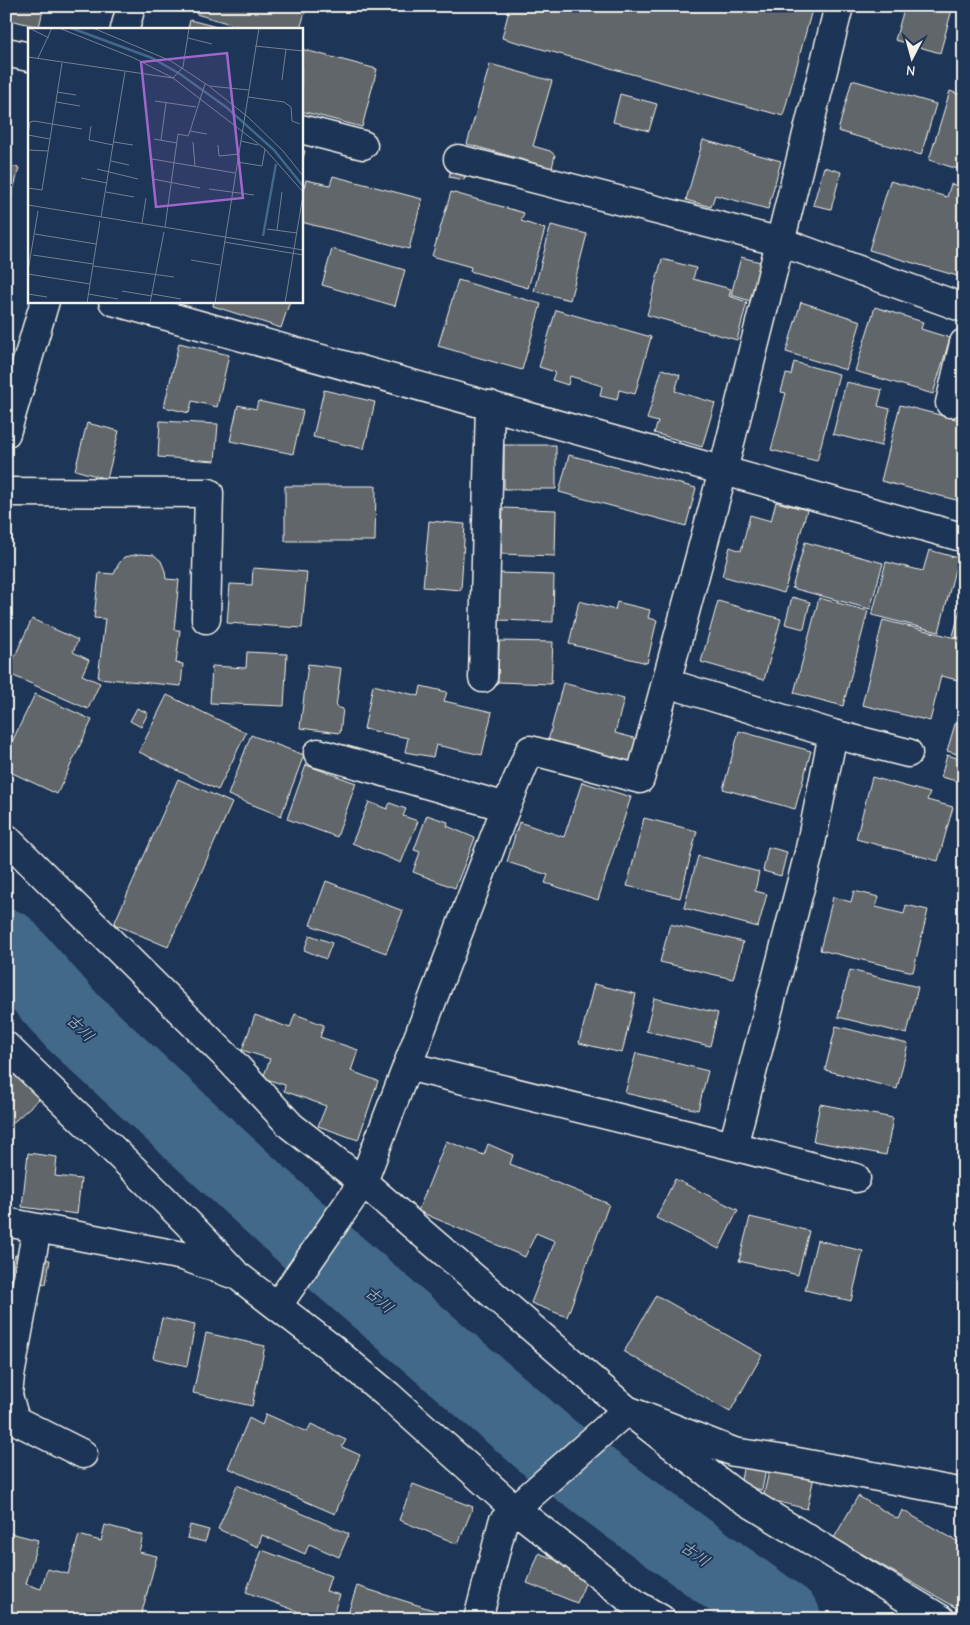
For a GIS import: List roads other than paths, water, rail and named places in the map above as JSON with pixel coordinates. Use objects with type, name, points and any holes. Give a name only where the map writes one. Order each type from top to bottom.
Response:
[{"type":"main road","points":[[125,28],[131,6]]},
{"type":"main road","points":[[278,1305],[363,1182],[506,807],[530,750],[640,779],[723,471],[839,6]]},
{"type":"main road","points":[[6,52],[28,57]]},
{"type":"main road","points":[[302,128],[364,145]]},
{"type":"main road","points":[[458,159],[781,242],[964,308]]},
{"type":"main road","points":[[6,433],[11,401],[45,302]]},
{"type":"main road","points":[[118,302],[958,536]]},
{"type":"main road","points":[[950,403],[964,344]]},
{"type":"main road","points":[[483,678],[490,405]]},
{"type":"main road","points":[[6,492],[209,493],[206,619]]},
{"type":"main road","points":[[667,684],[833,734],[908,753]]},
{"type":"main road","points":[[733,1146],[808,854],[833,734]]},
{"type":"main road","points":[[318,753],[506,807]]},
{"type":"main road","points":[[6,838],[232,1062],[291,1126],[363,1182],[627,1410],[735,1494],[941,1619]]},
{"type":"main road","points":[[6,1046],[184,1218],[238,1276],[278,1305],[389,1396],[515,1509],[637,1605],[662,1619]]},
{"type":"main road","points":[[407,1066],[856,1178]]},
{"type":"main road","points":[[6,1222],[182,1256],[238,1276]]},
{"type":"main road","points":[[37,1228],[10,1376],[8,1394],[11,1419],[83,1454]]},
{"type":"main road","points":[[627,1410],[734,1452],[964,1493]]},
{"type":"main road","points":[[478,1619],[503,1522],[515,1509],[627,1410]]},
{"type":"waterway","name":"古川","points":[[6,946],[73,1022],[308,1239],[552,1450],[784,1619]]}]
